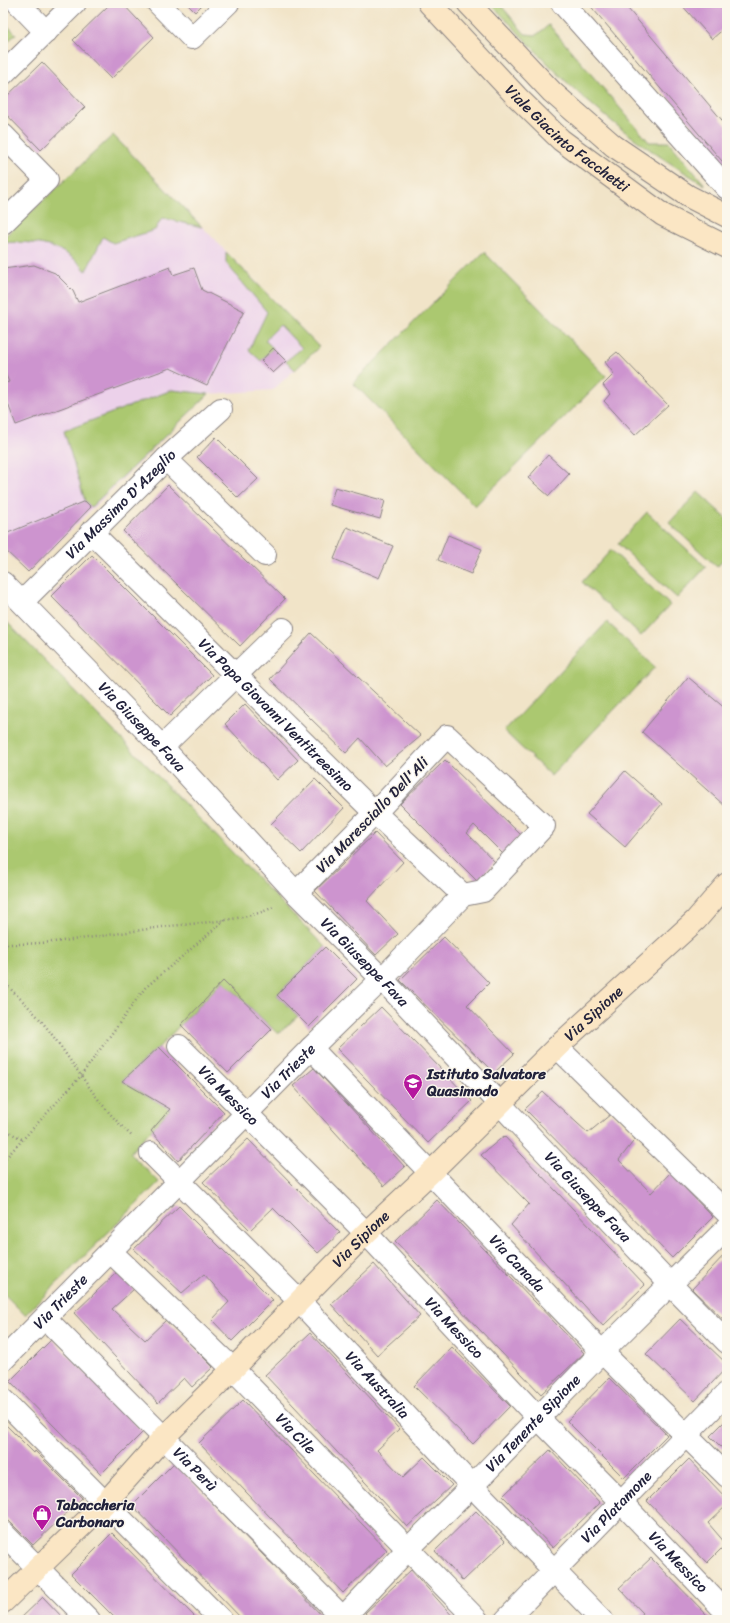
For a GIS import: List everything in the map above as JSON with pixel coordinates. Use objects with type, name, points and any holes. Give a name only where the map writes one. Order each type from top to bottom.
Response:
[{"type":"street","points":[[18,3],[46,32]]},
{"type":"street","points":[[3,74],[75,3]]},
{"type":"street","points":[[158,3],[192,38],[228,3]]},
{"type":"street","name":"Viale Giacinto Facchetti","points":[[429,3],[517,98],[561,140],[663,215],[727,247]]},
{"type":"street","name":"Viale Giacinto Facchetti","points":[[468,3],[552,92],[614,146],[688,196],[727,216]]},
{"type":"street","points":[[562,3],[727,188]]},
{"type":"street","points":[[3,135],[47,180],[3,223]]},
{"type":"street","name":"Via Massimo D'Azeglio","points":[[22,602],[166,459],[221,409]]},
{"type":"street","points":[[166,459],[265,556]]},
{"type":"street","name":"Via Papa Giovanni Ventitreesimo","points":[[91,532],[375,813],[463,894]]},
{"type":"street","name":"Via Giuseppe Fava","points":[[3,583],[162,747],[296,893],[382,979],[671,1285],[727,1342]]},
{"type":"street","points":[[162,747],[283,629]]},
{"type":"street","name":"Via Maresciallo Dell'Ali","points":[[296,893],[375,813],[447,736],[544,826],[483,891],[463,894]]},
{"type":"street","name":"Via Sipione","points":[[3,1602],[106,1502],[163,1438],[366,1233],[430,1173],[557,1047],[696,920],[727,884]]},
{"type":"street","name":"Via Trieste","points":[[3,1360],[311,1048],[382,979],[463,894]]},
{"type":"street","name":"Via Messico","points":[[180,1046],[366,1233],[539,1419],[727,1613]]},
{"type":"street","points":[[557,1047],[727,1213]]},
{"type":"street","name":"Via Canada","points":[[311,1048],[602,1352],[727,1476]]},
{"type":"street","name":"Via Australia","points":[[151,1153],[299,1301],[472,1486],[602,1620]]},
{"type":"street","name":"Via Tenente Sipione","points":[[343,1619],[408,1548],[539,1419],[602,1352],[727,1228]]},
{"type":"street","name":"Via Cile","points":[[110,1252],[233,1369],[408,1548],[476,1620]]},
{"type":"street","name":"Via Perù","points":[[45,1318],[343,1619]]},
{"type":"street","name":"Via Platamone","points":[[506,1620],[687,1436],[727,1393]]},
{"type":"street","points":[[3,1400],[106,1502],[221,1620]]},
{"type":"street","points":[[3,1533],[89,1620]]},
{"type":"path","points":[[3,944],[59,942],[225,920],[268,910],[296,893]]},
{"type":"path","points":[[3,1161],[80,1077],[145,988],[225,920]]},
{"type":"path","points":[[3,981],[43,1023],[80,1077],[116,1121],[151,1153]]},
{"type":"path","points":[[3,1129],[22,1139]]},
{"type":"shaded area","points":[[113,135],[319,347],[273,390],[209,394],[28,572],[3,548],[3,238]]},
{"type":"green space","points":[[490,3],[499,3],[525,34],[536,35],[549,25],[649,142],[669,142],[705,185],[677,168],[623,130],[598,110],[556,72]]},
{"type":"green space","points":[[3,21],[16,34],[3,46]]},
{"type":"green space","points":[[113,135],[202,227],[162,218],[155,230],[113,243],[103,237],[86,271],[69,255],[49,246],[26,242],[3,243],[3,238]]},
{"type":"green space","points":[[226,252],[319,347],[295,370],[286,361],[302,348],[280,325],[265,340],[273,348],[261,361],[249,350],[267,312],[226,263]]},
{"type":"green space","points":[[484,252],[606,376],[475,506],[353,383]]},
{"type":"green space","points":[[172,390],[209,394],[91,507],[85,501],[64,431]]},
{"type":"green space","points":[[698,492],[727,519],[727,556],[717,567],[669,523]]},
{"type":"green space","points":[[647,512],[706,567],[677,598],[618,544]]},
{"type":"green space","points":[[611,550],[670,605],[641,636],[582,582]]},
{"type":"green space","points":[[3,618],[325,947],[277,995],[298,1016],[278,1034],[223,981],[159,1047],[122,1081],[170,1109],[130,1153],[159,1182],[25,1315],[3,1293]]},
{"type":"green space","points":[[607,622],[655,667],[551,776],[504,731]]},
{"type":"building","points":[[111,3],[122,3],[154,37],[111,79],[73,40]]},
{"type":"building","points":[[186,3],[204,3],[195,12]]},
{"type":"building","points":[[588,3],[623,3],[727,126],[727,167]]},
{"type":"building","points":[[680,3],[727,3],[727,26],[712,39]]},
{"type":"building","points":[[42,62],[85,107],[41,150],[3,111],[3,100]]},
{"type":"building","points":[[34,265],[55,273],[73,291],[78,302],[170,267],[173,275],[194,268],[202,290],[244,311],[207,385],[170,368],[16,425],[3,391],[3,384],[9,382],[3,368],[3,269]]},
{"type":"building","points":[[273,348],[286,361],[273,373],[261,361]]},
{"type":"building","points":[[617,352],[668,405],[635,435],[604,401],[610,394],[603,385],[614,374],[605,362]]},
{"type":"building","points":[[216,437],[258,479],[238,498],[197,457]]},
{"type":"building","points":[[548,455],[569,474],[549,496],[528,478]]},
{"type":"building","points":[[168,485],[285,599],[240,646],[123,531]]},
{"type":"building","points":[[335,487],[385,501],[380,519],[330,505]]},
{"type":"building","points":[[85,501],[91,507],[28,572],[3,548],[3,535]]},
{"type":"building","points":[[347,527],[393,546],[379,578],[334,559]]},
{"type":"building","points":[[448,535],[482,549],[471,574],[438,560]]},
{"type":"building","points":[[92,555],[212,675],[170,716],[51,596]]},
{"type":"building","points":[[311,633],[421,736],[385,766],[360,738],[346,753],[270,679]]},
{"type":"building","points":[[688,677],[727,710],[727,798],[725,806],[642,732]]},
{"type":"building","points":[[245,704],[298,760],[277,780],[225,724]]},
{"type":"building","points":[[445,760],[521,835],[503,854],[474,825],[467,833],[495,862],[477,881],[400,804]]},
{"type":"building","points":[[625,771],[662,804],[625,847],[587,814]]},
{"type":"building","points":[[315,779],[344,808],[301,853],[271,824]]},
{"type":"building","points":[[375,833],[403,862],[367,901],[398,934],[376,955],[315,891]]},
{"type":"building","points":[[444,937],[489,983],[467,1005],[514,1054],[494,1073],[400,980]]},
{"type":"building","points":[[325,947],[357,979],[309,1027],[277,995]]},
{"type":"building","points":[[223,981],[272,1029],[228,1073],[181,1025]]},
{"type":"building","points":[[381,1007],[472,1101],[428,1143],[337,1049]]},
{"type":"building","points":[[159,1047],[224,1112],[178,1161],[151,1131],[170,1109],[122,1081]]},
{"type":"building","points":[[314,1068],[405,1167],[384,1186],[293,1086]]},
{"type":"building","points":[[543,1092],[588,1133],[611,1114],[636,1138],[619,1160],[651,1193],[670,1173],[713,1217],[672,1258],[525,1109]]},
{"type":"building","points":[[504,1136],[645,1285],[603,1326],[511,1225],[529,1204],[481,1155]]},
{"type":"building","points":[[248,1139],[340,1233],[318,1253],[273,1208],[250,1230],[203,1182]]},
{"type":"building","points":[[437,1200],[584,1353],[541,1394],[395,1241]]},
{"type":"building","points":[[179,1206],[273,1300],[232,1341],[212,1320],[229,1302],[204,1274],[182,1293],[134,1249]]},
{"type":"building","points":[[727,1252],[727,1323],[692,1289]]},
{"type":"building","points":[[374,1264],[420,1316],[377,1355],[331,1304]]},
{"type":"building","points":[[117,1272],[134,1289],[112,1309],[145,1340],[166,1320],[213,1367],[192,1387],[184,1378],[158,1403],[74,1313]]},
{"type":"building","points":[[680,1319],[727,1364],[727,1367],[695,1401],[646,1354]]},
{"type":"building","points":[[310,1333],[399,1429],[377,1450],[403,1477],[424,1457],[452,1485],[407,1527],[265,1375]]},
{"type":"building","points":[[52,1339],[143,1432],[101,1474],[10,1381]]},
{"type":"building","points":[[452,1347],[510,1406],[473,1444],[414,1386]]},
{"type":"building","points":[[609,1378],[667,1435],[624,1478],[567,1421]]},
{"type":"building","points":[[243,1400],[387,1550],[343,1593],[199,1443]]},
{"type":"building","points":[[727,1419],[727,1453],[710,1436]]},
{"type":"building","points":[[3,1422],[34,1453],[35,1451],[82,1498],[33,1545],[3,1515]]},
{"type":"building","points":[[550,1450],[600,1503],[553,1548],[503,1496]]},
{"type":"building","points":[[689,1459],[727,1499],[727,1505],[708,1523],[726,1544],[707,1563],[647,1501]]},
{"type":"building","points":[[174,1463],[325,1619],[243,1620],[132,1505]]},
{"type":"building","points":[[476,1511],[505,1541],[463,1581],[435,1551]]},
{"type":"building","points":[[112,1533],[198,1620],[117,1620],[71,1574]]},
{"type":"building","points":[[651,1558],[712,1620],[637,1620],[643,1613],[619,1588]]},
{"type":"building","points":[[411,1570],[456,1620],[371,1620],[365,1613]]},
{"type":"building","points":[[43,1597],[65,1620],[19,1620]]},
{"type":"place","name":"Istituto Salvatore Quasimodo","points":[[413,1100]]},
{"type":"place","name":"Tabaccheria Carbonaro","points":[[42,1531]]}]
